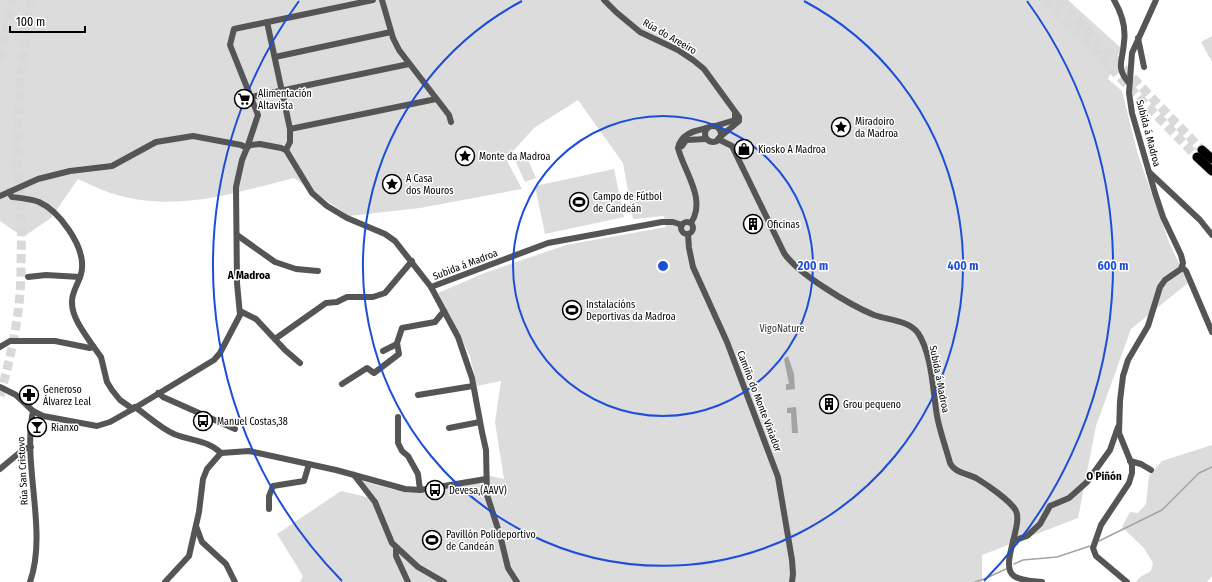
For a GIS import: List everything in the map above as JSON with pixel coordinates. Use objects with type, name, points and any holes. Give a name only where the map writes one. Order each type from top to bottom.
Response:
[{"type":"highway","points":[[1212,159],[1200,153],[1212,171]]},
{"type":"street","points":[[0,387],[16,395],[33,411],[43,416],[97,426],[110,422],[214,360],[220,353],[240,315],[237,283],[236,188],[239,172],[258,114],[230,42],[236,28],[374,0]]},
{"type":"street","points":[[382,0],[391,32],[399,50],[449,114],[451,122]]},
{"type":"street","name":"Rúa do Areeiro","points":[[604,0],[640,32],[678,50],[704,69],[735,112]]},
{"type":"street","points":[[1114,0],[1121,16],[1124,36],[1120,70],[1129,83]]},
{"type":"street","name":"Subida á Madroa","points":[[1156,0],[1138,38],[1130,61],[1129,83],[1132,113],[1163,217],[1181,255],[1182,267],[1186,271],[1212,332]]},
{"type":"street","points":[[247,148],[250,145],[260,144],[286,150],[290,142],[290,129],[267,22]]},
{"type":"street","points":[[274,57],[391,32]]},
{"type":"street","points":[[1138,38],[1144,68]]},
{"type":"street","points":[[251,97],[409,64]]},
{"type":"street","points":[[290,129],[436,99]]},
{"type":"street","points":[[682,225],[682,231],[688,234],[693,230],[691,223],[695,218],[697,201],[695,190],[679,153],[679,144],[683,137],[688,134],[730,123],[735,120],[735,112]]},
{"type":"street","points":[[679,153],[686,140],[706,139],[714,142],[739,122],[739,117],[735,112]]},
{"type":"street","points":[[715,126],[720,131],[719,138]]},
{"type":"street","points":[[706,139],[705,134],[708,128]]},
{"type":"street","points":[[0,196],[38,179],[70,171],[112,166],[156,142],[193,136],[241,145],[247,148]]},
{"type":"street","name":"Subida á Madroa","points":[[719,138],[732,146],[784,253],[791,263],[807,275],[862,309],[874,315],[908,325],[917,332],[924,346],[937,418],[950,463],[953,469],[976,478],[994,490],[1015,509],[1017,517],[1010,570],[1013,576],[1042,582]]},
{"type":"street","name":"Subida á Madroa","points":[[286,150],[307,186],[318,198],[347,218],[385,234],[395,241],[431,287],[548,243],[662,222],[673,222],[682,225],[685,222],[691,223]]},
{"type":"street","points":[[1149,172],[1200,220],[1212,235]]},
{"type":"street","points":[[9,192],[12,197],[39,202],[56,214],[75,240],[82,262],[82,268],[73,293],[72,304],[76,317],[101,358],[107,382],[120,400],[168,430],[182,437],[209,444],[221,452],[249,451],[309,464],[405,489],[420,490],[486,479]]},
{"type":"street","name":"Camiño do Monte Vixiador","points":[[688,234],[693,267],[727,342],[778,477],[792,560],[792,582]]},
{"type":"street","points":[[237,235],[275,262],[296,269],[318,271]]},
{"type":"street","points":[[275,340],[326,303],[337,302],[347,297],[373,297],[385,293],[412,261]]},
{"type":"street","points":[[1013,541],[1027,536],[1040,524],[1050,506],[1069,498],[1087,482],[1110,450],[1118,425],[1123,376],[1128,360],[1148,326],[1162,282],[1182,267]]},
{"type":"street","points":[[28,277],[46,275],[80,277]]},
{"type":"street","points":[[431,287],[458,337],[473,386],[486,450],[487,495],[500,535],[508,568],[517,582]]},
{"type":"street","points":[[240,311],[256,319],[275,340],[300,363]]},
{"type":"street","points":[[342,384],[367,368],[374,373],[395,359],[399,354],[398,344],[402,328],[434,322],[444,311]]},
{"type":"street","points":[[0,347],[10,341],[56,340],[90,348],[93,346]]},
{"type":"street","points":[[383,351],[398,344]]},
{"type":"street","points":[[418,394],[473,386]]},
{"type":"street","points":[[158,393],[163,397],[235,429]]},
{"type":"street","name":"Rúa San Cristovo","points":[[33,411],[31,447],[36,529],[34,571],[36,582]]},
{"type":"street","points":[[398,417],[398,442],[402,451],[408,456],[418,474],[420,490]]},
{"type":"street","points":[[449,428],[480,422]]},
{"type":"street","points":[[1118,425],[1119,433],[1130,461],[1132,473],[1129,483],[1101,525],[1093,548],[1096,556],[1127,582]]},
{"type":"street","points":[[0,469],[24,449],[31,447]]},
{"type":"street","points":[[165,582],[189,556],[196,526],[204,475],[221,452]]},
{"type":"street","points":[[1130,461],[1141,464],[1150,470]]},
{"type":"street","points":[[269,509],[269,496],[273,486],[304,481],[309,464]]},
{"type":"street","points":[[354,475],[374,502],[389,537],[396,547],[418,567],[444,582]]},
{"type":"street","points":[[196,526],[202,542],[226,564],[235,582]]},
{"type":"street","points":[[396,547],[396,556],[408,582]]},
{"type":"street","name":"Rúa San Cristovo","points":[[30,582],[34,571]]},
{"type":"green space","name":"VigoNature","points":[[0,0],[1068,0],[1121,48],[1108,79],[1122,91],[1138,155],[1169,242],[1188,283],[1131,329],[1096,426],[1078,518],[982,555],[982,582],[300,582],[303,576],[277,534],[341,491],[371,498],[362,481],[395,490],[435,490],[486,475],[504,479],[495,422],[501,381],[477,386],[470,356],[438,293],[487,272],[566,245],[666,227],[664,216],[633,219],[623,163],[578,100],[534,128],[506,159],[522,189],[420,208],[349,216],[294,178],[249,190],[205,199],[160,202],[114,194],[78,179],[51,218],[23,237],[0,221]]},
{"type":"green space","points":[[1212,36],[1212,62],[1201,42]]},
{"type":"green space","points":[[526,155],[536,178],[525,182],[515,160]]},
{"type":"green space","name":"Campo de Fútbol de Candeán","points":[[614,169],[624,217],[545,234],[535,186]]},
{"type":"green space","points":[[1212,445],[1212,576],[1207,582],[1136,582],[1140,577],[1151,571],[1153,563],[1143,547],[1122,527],[1130,512],[1138,513],[1146,504],[1149,476],[1162,461]]},
{"type":"shaded area","points":[[788,356],[794,374],[795,389],[786,390],[786,384],[789,384],[784,359]]},
{"type":"shaded area","points":[[796,407],[798,433],[792,433],[791,413],[787,413],[787,408]]},
{"type":"waterway","points":[[1099,541],[1162,510],[1199,473],[1212,467]]},
{"type":"waterway","points":[[1014,564],[1023,560],[1057,557],[1090,546]]},
{"type":"waterway","points":[[975,582],[1006,569]]},
{"type":"tunnel","points":[[0,59],[13,0]]},
{"type":"tunnel","points":[[0,396],[8,366],[19,305],[21,274],[21,199],[17,159],[17,134],[21,76],[31,0]]},
{"type":"tunnel","points":[[1045,0],[1197,157]]},
{"type":"tunnel","points":[[1058,0],[1202,150]]},
{"type":"place","name":"Alimentación Altavista","points":[[244,99]]},
{"type":"place","name":"Miradoiro da Madroa","points":[[841,127]]},
{"type":"place","name":"Kiosko A Madroa","points":[[744,149]]},
{"type":"place","name":"Monte da Madroa","points":[[465,156]]},
{"type":"place","name":"A Casa dos Mouros","points":[[392,184]]},
{"type":"place","name":"Campo de Fútbol de Candeán","points":[[579,202]]},
{"type":"place","name":"Oficinas","points":[[753,224]]},
{"type":"place","name":"Instalacións Deportivas da Madroa","points":[[572,310]]},
{"type":"place","name":"Generoso Álvarez Leal","points":[[29,395]]},
{"type":"place","name":"Grou pequeno","points":[[829,404]]},
{"type":"place","name":"Manuel Costas,38","points":[[203,421]]},
{"type":"place","name":"Rianxo","points":[[37,427]]},
{"type":"place","name":"Devesa,(AAVV)","points":[[435,490]]},
{"type":"place","name":"Pavillón Polideportivo de Candeán","points":[[432,540]]},
{"type":"district","name":"A Madroa","points":[[249,275]]},
{"type":"district","name":"O Piñón","points":[[1104,476]]}]
